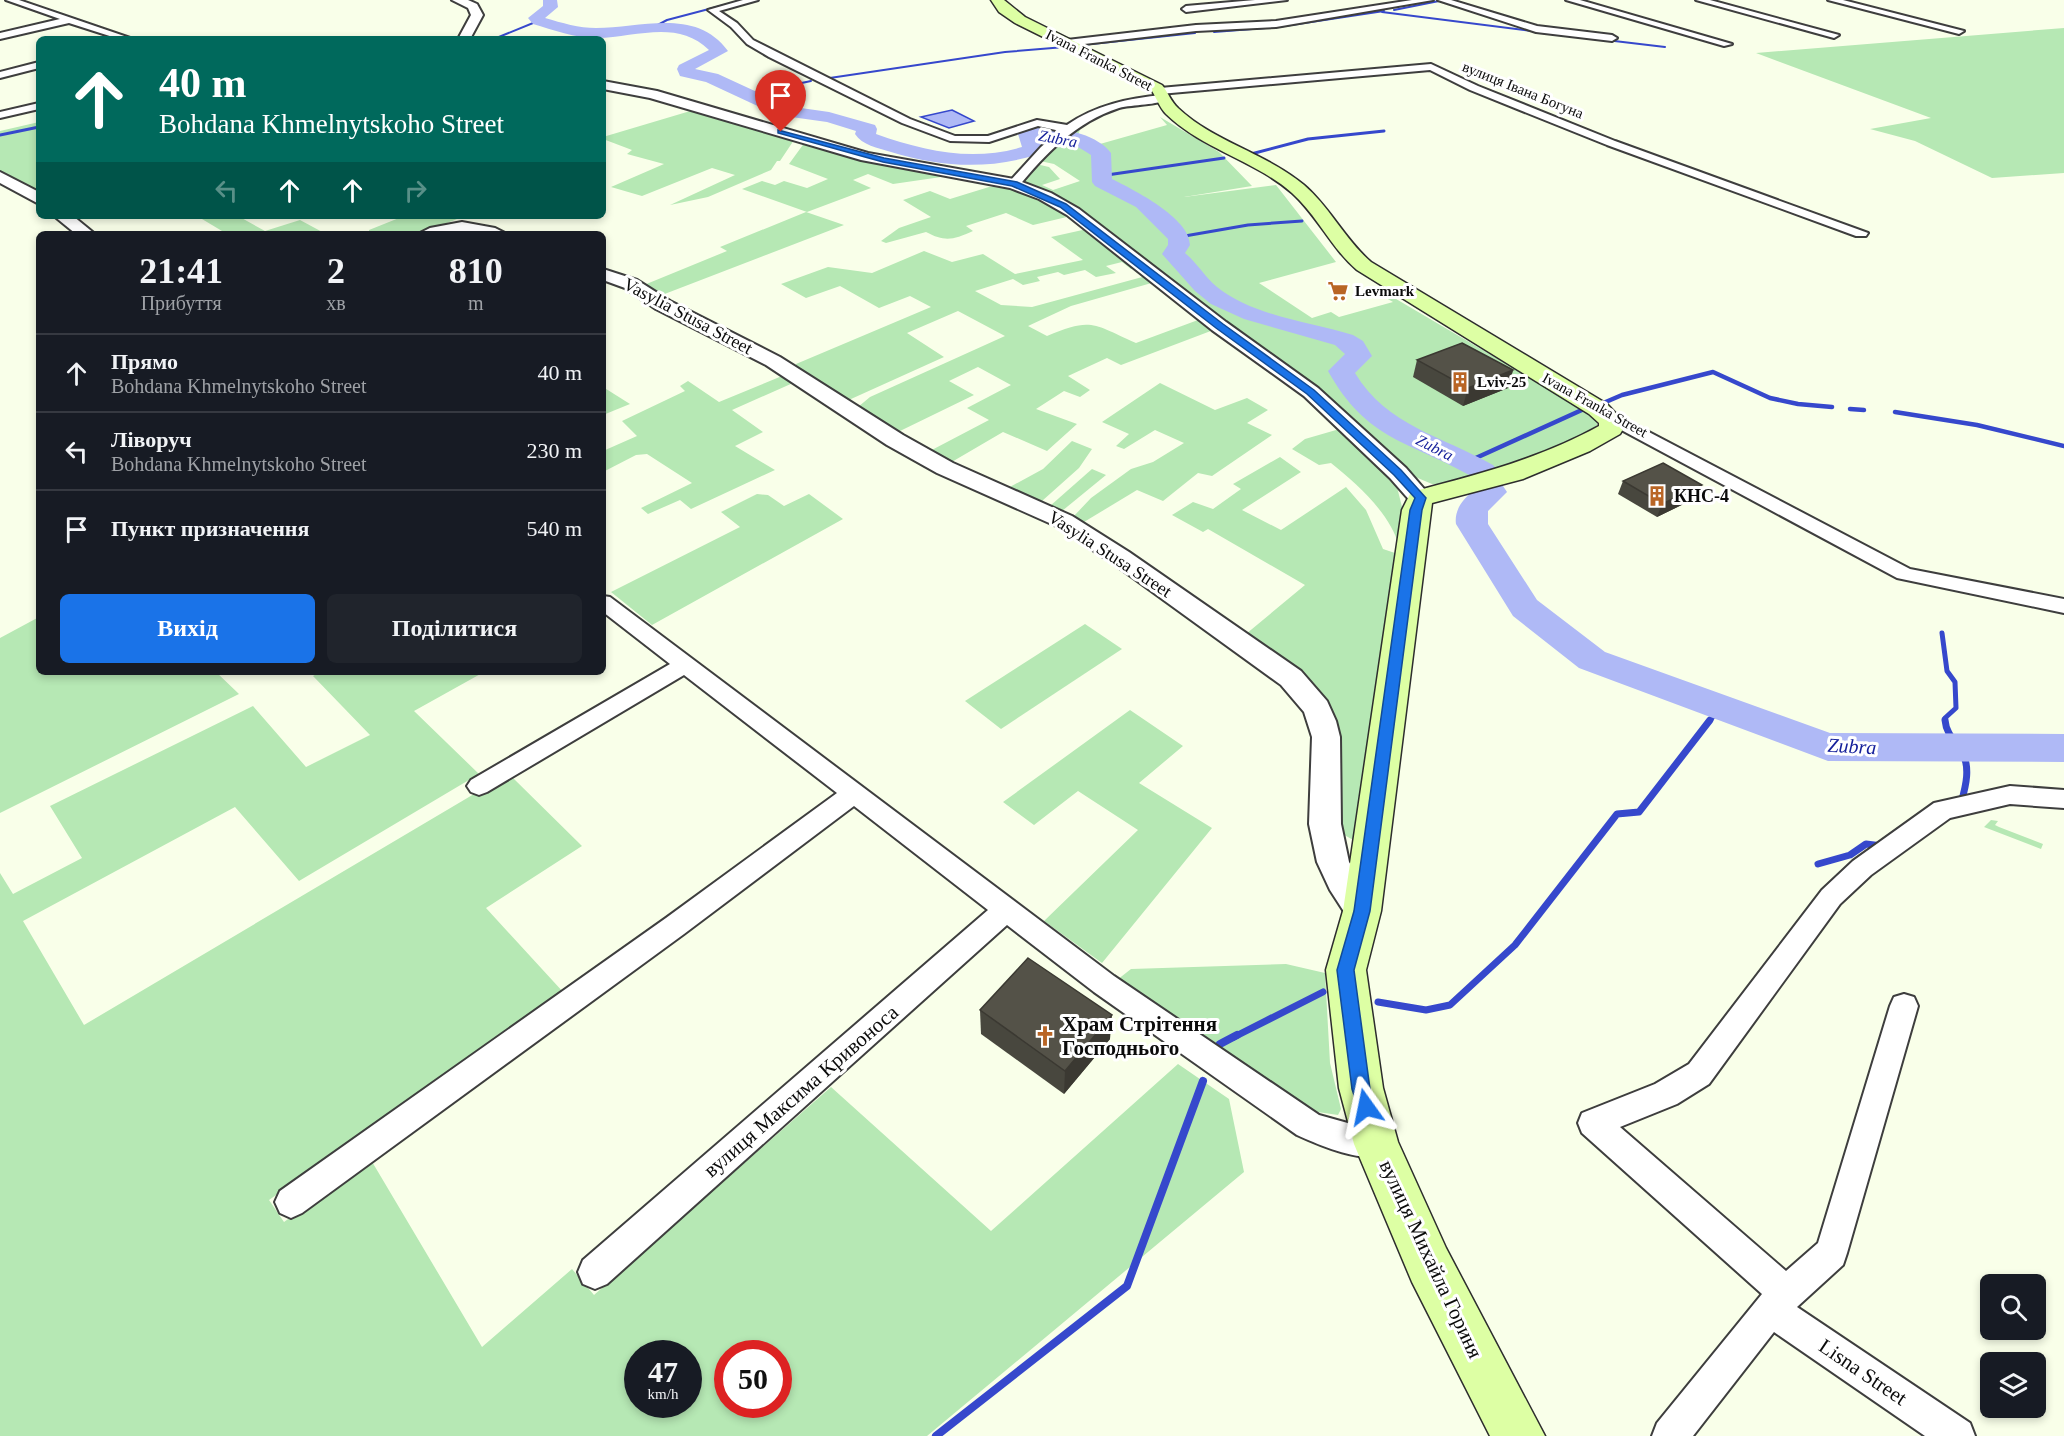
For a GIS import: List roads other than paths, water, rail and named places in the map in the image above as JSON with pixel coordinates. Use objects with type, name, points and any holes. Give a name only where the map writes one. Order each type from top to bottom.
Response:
[{"type":"main road","name":"Ivana Franka Street","points":[[997,0],[1011,15],[1162,94],[1170,110],[1187,123],[1278,174],[1299,190],[1353,258],[1364,266],[1605,414]]},
{"type":"main road","points":[[1362,911],[1416,510],[1420,498],[1502,476],[1605,435],[1611,429],[1611,421],[1605,414]]},
{"type":"main road","name":"вулиця Михайла Гориня","points":[[1362,911],[1346,970],[1361,1089],[1376,1144],[1429,1265],[1518,1436]]},
{"type":"street","points":[[0,2],[10,0],[120,36]]},
{"type":"street","points":[[458,0],[473,6],[477,15],[466,36]]},
{"type":"street","points":[[754,0],[712,10],[763,50],[906,121],[961,141],[989,139],[1037,123],[1062,134]]},
{"type":"street","points":[[1186,9],[1229,2],[1283,0]]},
{"type":"street","points":[[1067,43],[1196,28],[1276,24],[1429,0]]},
{"type":"street","points":[[1442,0],[1536,29],[1612,38]]},
{"type":"street","points":[[1570,0],[1727,44]]},
{"type":"street","points":[[1700,0],[1834,35]]},
{"type":"street","points":[[1832,0],[1959,30]]},
{"type":"street","points":[[1229,2],[1276,24]]},
{"type":"street","points":[[0,36],[73,19]]},
{"type":"street","points":[[0,75],[36,65]]},
{"type":"street","name":"вулиця Івана Богуна","points":[[1014,184],[1032,160],[1062,134],[1111,105],[1162,94],[1431,67],[1478,89],[1611,143],[1861,233]]},
{"type":"street","points":[[606,86],[663,97],[866,157],[1014,184],[1063,205],[1220,326],[1311,392],[1398,472],[1420,498]]},
{"type":"street","points":[[0,115],[36,107]]},
{"type":"street","points":[[0,177],[36,198]]},
{"type":"street","points":[[66,219],[83,231]]},
{"type":"street","points":[[441,231],[466,226],[487,231]]},
{"type":"street","name":"Vasylia Stusa Street","points":[[606,275],[631,284],[663,305],[773,361],[945,468],[1073,526],[1291,678],[1317,708],[1322,721],[1326,737],[1325,824],[1333,862],[1362,911]]},
{"type":"street","name":"Ivana Franka Street","points":[[1605,414],[1904,574],[2064,606]]},
{"type":"street","points":[[606,604],[1104,984],[1308,1125],[1328,1134],[1376,1144]]},
{"type":"street","points":[[479,786],[684,665]]},
{"type":"street","points":[[291,1202],[675,926],[854,793]]},
{"type":"street","name":"Lisna Street","points":[[1957,1436],[1778,1301],[1593,1123],[1666,1094],[1699,1074],[1831,897],[1862,868],[1943,810],[2010,795],[2064,799]]},
{"type":"street","name":"вулиця Максима Кривоноса","points":[[595,1272],[1006,910]]},
{"type":"street","points":[[1670,1436],[1778,1301],[1831,1253],[1904,1006]]},
{"type":"water","points":[[952,110],[974,121],[949,128],[921,117]]},
{"type":"waterway","name":"Zubra","points":[[550,0],[551,7],[536,18],[538,21],[568,29],[598,33],[663,27],[694,31],[708,39],[720,51],[694,62],[685,69],[686,72],[712,78],[783,111],[829,117],[868,129],[864,134],[869,138],[908,151],[968,161],[1009,157],[1029,151],[1032,147],[1027,134],[1034,132],[1054,133],[1095,148],[1101,153],[1102,182],[1143,203],[1179,237],[1179,245],[1173,254],[1208,291],[1234,307],[1344,340],[1354,346],[1359,356],[1341,371],[1353,393],[1368,410],[1403,433],[1462,459],[1483,471]]},
{"type":"waterway","points":[[654,27],[667,20],[743,0]]},
{"type":"waterway","points":[[1394,10],[1439,1]]},
{"type":"waterway","points":[[1214,32],[1278,27],[1384,11]]},
{"type":"waterway","points":[[1382,12],[1540,32]]},
{"type":"waterway","points":[[501,36],[538,21]]},
{"type":"waterway","points":[[1082,45],[1195,33]]},
{"type":"waterway","points":[[1606,40],[1665,47]]},
{"type":"waterway","points":[[823,79],[1005,52],[1065,47]]},
{"type":"waterway","points":[[745,95],[811,81]]},
{"type":"waterway","points":[[0,135],[36,128]]},
{"type":"waterway","points":[[1251,154],[1308,139],[1384,131]]},
{"type":"waterway","points":[[1100,176],[1224,158]]},
{"type":"waterway","points":[[1179,237],[1248,225],[1302,221]]},
{"type":"waterway","points":[[1601,404],[1622,395],[1713,372],[1770,398],[1798,404],[1832,407]]},
{"type":"waterway","points":[[1467,462],[1584,409]]},
{"type":"waterway","points":[[1850,409],[1864,410]]},
{"type":"waterway","points":[[1895,412],[1977,425],[2064,446]]},
{"type":"waterway","name":"Zubra","points":[[1492,492],[1473,509],[1472,524],[1525,608],[1592,660],[1828,747],[2064,748]]},
{"type":"waterway","points":[[1942,633],[1947,671],[1955,682],[1956,708],[1945,720]]},
{"type":"waterway","points":[[1709,722],[1720,707]]},
{"type":"waterway","points":[[1378,1002],[1426,1010],[1450,1005],[1515,945],[1617,814],[1639,812],[1710,720]]},
{"type":"waterway","points":[[1945,720],[1949,733],[1961,750],[1966,763],[1966,783],[1961,803]]},
{"type":"waterway","points":[[1818,864],[1850,855],[1866,844],[1882,846]]},
{"type":"waterway","points":[[1234,1037],[1323,992]]},
{"type":"waterway","points":[[1220,1044],[1237,1035]]},
{"type":"waterway","points":[[936,1436],[1127,1286],[1203,1081]]},
{"type":"place","name":"Levmark","points":[[1338,291]]},
{"type":"place","name":"Lviv-25","points":[[1460,382]]},
{"type":"place","name":"КНС-4","points":[[1657,496]]},
{"type":"place","name":"Храм Стрітення Господнього","points":[[1045,1036]]}]
